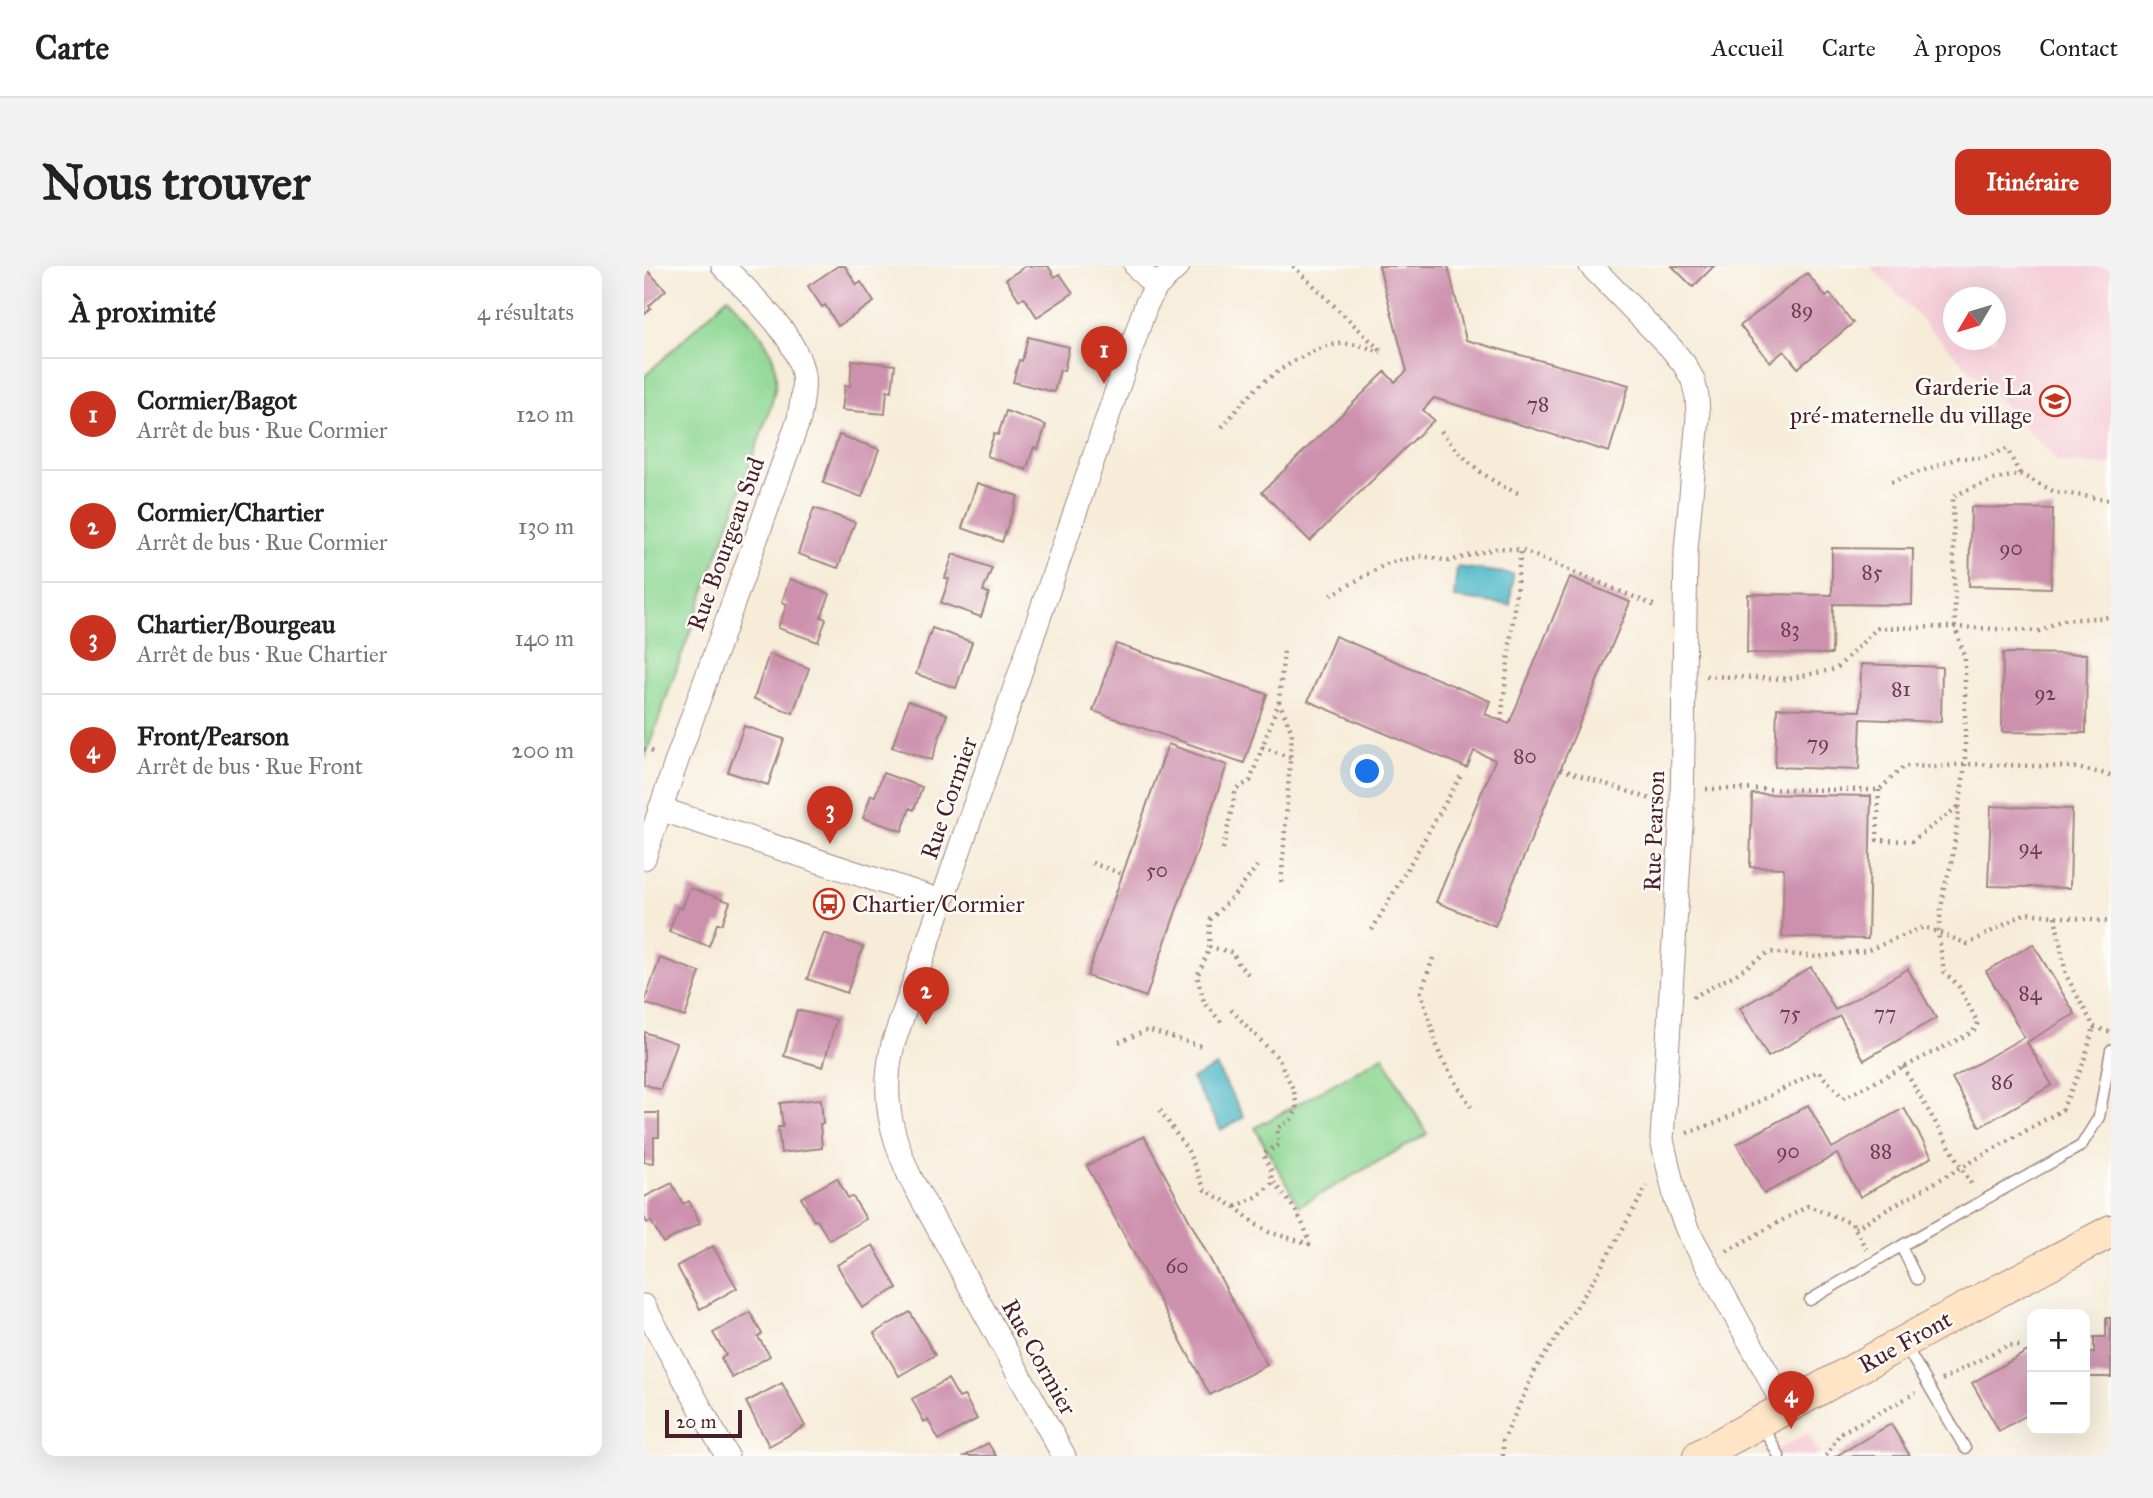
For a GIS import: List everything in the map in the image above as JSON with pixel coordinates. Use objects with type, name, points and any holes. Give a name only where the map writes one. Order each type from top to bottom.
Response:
[{"type":"street","name":"Rue Bourgeau Sud","points":[[644,858],[799,419],[803,396],[803,376],[796,351],[782,330],[723,266]]},
{"type":"street","points":[[1136,266],[1156,287]]},
{"type":"street","name":"Rue Cormier","points":[[1064,1456],[911,1179],[890,1123],[888,1066],[941,901],[1146,305],[1156,287],[1178,266]]},
{"type":"street","name":"Rue Pearson","points":[[1591,266],[1684,364],[1693,380],[1697,397],[1698,418],[1686,550],[1682,799],[1662,1140],[1676,1200],[1687,1229],[1767,1374],[1772,1416]]},
{"type":"street","points":[[660,808],[941,901]]},
{"type":"street","name":"Rue Front","points":[[1699,1456],[2111,1231]]},
{"type":"street","points":[[644,1306],[727,1456]]},
{"type":"lane","points":[[1810,1300],[2081,1146],[2099,1117],[2111,1050]]},
{"type":"lane","points":[[1901,1246],[1917,1279]]},
{"type":"lane","points":[[1903,1343],[1965,1448]]},
{"type":"lane","points":[[1772,1416],[1779,1456]]},
{"type":"path","points":[[1222,427],[1258,387],[1315,351],[1341,343],[1381,352],[1293,266]]},
{"type":"path","points":[[1441,431],[1475,468],[1504,488],[1521,494]]},
{"type":"path","points":[[1889,482],[1958,458],[1982,458],[2007,449],[2020,474],[2055,492],[2111,500]]},
{"type":"path","points":[[1662,1140],[1721,1121],[1818,1071],[1843,1098],[1973,1031],[1978,1023],[1958,985],[1944,972],[1938,932],[1944,888],[1952,861],[1965,764],[1965,658],[1955,627],[1953,496],[1993,480],[2020,474]]},
{"type":"path","points":[[1331,595],[1388,564],[1422,556],[1449,561],[1498,548],[1521,550],[1658,607]]},
{"type":"path","points":[[1500,721],[1521,550]]},
{"type":"path","points":[[1684,675],[1787,679],[1836,670],[1877,628],[1955,627],[2039,631],[2062,620],[2111,617]]},
{"type":"path","points":[[1223,849],[1236,789],[1250,781],[1279,701],[1284,650]]},
{"type":"path","points":[[1279,701],[1292,733],[1281,886]]},
{"type":"path","points":[[1262,747],[1291,758]]},
{"type":"path","points":[[1561,769],[1682,799],[1879,790],[1904,766],[1965,764],[2072,767],[2111,775]]},
{"type":"path","points":[[1372,930],[1462,774]]},
{"type":"path","points":[[1879,790],[1877,840],[1912,841],[1959,806]]},
{"type":"path","points":[[1093,863],[1123,874]]},
{"type":"path","points":[[1221,1022],[1204,1002],[1197,976],[1209,947],[1210,920],[1239,890],[1257,866]]},
{"type":"path","points":[[1671,1008],[1736,974],[1769,952],[1817,957],[1866,951],[1924,927],[1968,944],[2026,913],[2111,922]]},
{"type":"path","points":[[2055,916],[2066,975],[2094,1027],[2111,1032]]},
{"type":"path","points":[[1209,947],[1232,952],[1239,965],[1250,976]]},
{"type":"path","points":[[1433,958],[1421,992],[1440,1056],[1471,1107]]},
{"type":"path","points":[[1231,1010],[1278,1058],[1294,1091],[1297,1109],[1291,1120],[1277,1128],[1279,1145],[1263,1154],[1272,1172],[1271,1184],[1258,1196],[1235,1207]]},
{"type":"path","points":[[1854,1228],[2062,1110],[2082,1064],[2094,1027]]},
{"type":"path","points":[[1118,1042],[1148,1030],[1200,1046]]},
{"type":"path","points":[[1903,1067],[1981,1201]]},
{"type":"path","points":[[1160,1110],[1188,1151],[1205,1190],[1235,1207],[1269,1232],[1309,1244],[1307,1232],[1271,1179]]},
{"type":"path","points":[[1503,1456],[1503,1441],[1535,1370],[1592,1283],[1647,1186]]},
{"type":"path","points":[[1706,1263],[1808,1206],[1852,1223],[1874,1262]]},
{"type":"shaded area","name":"Garderie La pré-maternelle du village","points":[[1870,266],[2111,266],[2111,465],[2059,463],[1951,350],[2006,350],[2006,287],[1943,287],[1943,342]]},
{"type":"shaded area","points":[[1808,1433],[1820,1456],[1766,1456]]},
{"type":"green space","points":[[728,297],[767,344],[775,367],[775,389],[644,760],[644,377]]},
{"type":"green space","points":[[1383,1056],[1427,1134],[1299,1206],[1255,1128]]},
{"type":"water","points":[[1457,567],[1513,574],[1510,605],[1454,598]]},
{"type":"water","points":[[1216,1066],[1244,1117],[1221,1130],[1192,1079]]},
{"type":"building","points":[[838,266],[845,266],[857,285],[861,282],[874,302],[838,326],[825,305],[822,307],[808,286]]},
{"type":"building","points":[[1026,266],[1048,266],[1055,277],[1060,274],[1073,293],[1037,317],[1024,297],[1019,300],[1006,279]]},
{"type":"building","points":[[1379,266],[1448,266],[1466,340],[1629,385],[1609,452],[1434,398],[1423,410],[1434,420],[1310,541],[1262,492],[1385,372],[1395,382],[1407,371]]},
{"type":"building","points":[[1672,266],[1714,266],[1693,287]]},
{"type":"building","points":[[644,267],[666,290],[649,306],[651,308],[644,315]]},
{"type":"building","points":[[1807,273],[1826,297],[1830,294],[1853,323],[1798,368],[1784,351],[1770,362],[1740,326]]},
{"type":"building","points":[[1028,337],[1069,347],[1064,371],[1060,370],[1054,392],[1013,382]]},
{"type":"building","points":[[852,360],[895,365],[892,391],[887,390],[885,414],[842,410],[845,386],[850,386]]},
{"type":"building","points":[[1006,411],[1046,425],[1038,449],[1034,447],[1026,470],[987,456],[994,434],[998,435]]},
{"type":"building","points":[[839,435],[879,449],[862,497],[823,483]]},
{"type":"building","points":[[977,483],[1018,496],[1002,542],[962,528]]},
{"type":"building","points":[[1971,507],[2053,509],[2051,588],[1969,586]]},
{"type":"building","points":[[814,508],[855,522],[838,568],[798,554]]},
{"type":"building","points":[[1832,548],[1913,549],[1912,605],[1833,604],[1832,654],[1747,653],[1748,594],[1832,595]]},
{"type":"building","points":[[953,554],[992,568],[983,591],[989,593],[981,617],[941,603]]},
{"type":"building","points":[[1570,577],[1630,602],[1495,926],[1436,902],[1495,760],[1474,751],[1467,768],[1308,701],[1335,636],[1490,701],[1485,714],[1509,724]]},
{"type":"building","points":[[790,579],[830,594],[821,617],[826,619],[818,642],[778,628],[787,604],[782,602]]},
{"type":"building","points":[[932,628],[972,642],[956,688],[916,674]]},
{"type":"building","points":[[1116,644],[1267,694],[1244,763],[1093,711]]},
{"type":"building","points":[[2003,653],[2087,654],[2086,733],[2002,732]]},
{"type":"building","points":[[769,654],[809,668],[793,713],[754,699]]},
{"type":"building","points":[[1861,664],[1942,667],[1941,722],[1861,719],[1859,770],[1775,767],[1777,708],[1860,711]]},
{"type":"building","points":[[908,701],[947,714],[932,760],[892,747]]},
{"type":"building","points":[[744,726],[784,739],[768,785],[728,772]]},
{"type":"building","points":[[1168,744],[1227,765],[1146,997],[1087,976]]},
{"type":"building","points":[[883,773],[922,787],[914,810],[910,808],[902,831],[863,818]]},
{"type":"building","points":[[1752,794],[1871,796],[1868,939],[1782,937],[1784,868],[1750,867]]},
{"type":"building","points":[[1991,806],[2072,809],[2070,888],[1988,886]]},
{"type":"building","points":[[690,888],[730,902],[722,924],[717,924],[709,946],[669,932],[678,907],[682,909]]},
{"type":"building","points":[[824,933],[863,947],[847,993],[807,979]]},
{"type":"building","points":[[2033,944],[2075,1014],[2027,1042],[2052,1085],[1980,1127],[1952,1078],[2024,1037],[1986,971]]},
{"type":"building","points":[[660,958],[700,972],[685,1017],[644,1003]]},
{"type":"building","points":[[1811,967],[1835,1010],[1908,969],[1936,1018],[1864,1060],[1840,1016],[1768,1057],[1740,1008]]},
{"type":"building","points":[[797,1010],[836,1020],[823,1067],[784,1056]]},
{"type":"building","points":[[644,1032],[676,1043],[660,1090],[644,1084]]},
{"type":"building","points":[[821,1099],[822,1148],[781,1153],[778,1127],[783,1127],[780,1103]]},
{"type":"building","points":[[1808,1105],[1832,1148],[1904,1108],[1932,1157],[1860,1197],[1837,1154],[1764,1194],[1737,1144]]},
{"type":"building","points":[[644,1113],[659,1113],[659,1137],[654,1137],[654,1163],[644,1162]]},
{"type":"building","points":[[1144,1136],[1267,1365],[1210,1395],[1087,1166]]},
{"type":"building","points":[[837,1178],[848,1198],[853,1197],[866,1219],[829,1240],[801,1198]]},
{"type":"building","points":[[672,1183],[683,1204],[689,1201],[700,1223],[663,1243],[651,1221],[647,1223],[644,1217],[644,1197]]},
{"type":"building","points":[[873,1245],[897,1288],[862,1308],[837,1265]]},
{"type":"building","points":[[713,1246],[737,1288],[700,1309],[677,1266]]},
{"type":"building","points":[[750,1312],[762,1334],[758,1337],[770,1356],[732,1378],[721,1358],[726,1355],[713,1333]]},
{"type":"building","points":[[910,1312],[935,1355],[899,1376],[874,1333]]},
{"type":"building","points":[[2106,1318],[2111,1318],[2111,1377],[2090,1377],[2090,1353],[2094,1353],[2094,1337],[2106,1337]]},
{"type":"building","points":[[2027,1352],[2027,1415],[1999,1431],[1972,1383]]},
{"type":"building","points":[[948,1379],[959,1398],[965,1397],[977,1419],[939,1440],[928,1420],[924,1422],[912,1399]]},
{"type":"building","points":[[782,1383],[805,1426],[769,1446],[746,1402]]},
{"type":"building","points":[[1891,1424],[1910,1456],[1836,1456]]},
{"type":"building","points":[[988,1443],[996,1456],[965,1456]]},
{"type":"place","name":"Cormier/Bagot","points":[[1104,384]]},
{"type":"place","name":"Garderie La pré-maternelle du village","points":[[2055,401]]},
{"type":"place","name":"Chartier/Bourgeau","points":[[830,844]]},
{"type":"place","name":"Chartier/Cormier","points":[[829,904]]},
{"type":"place","name":"Cormier/Chartier","points":[[926,1025]]},
{"type":"place","name":"Front/Pearson","points":[[1791,1429]]}]
